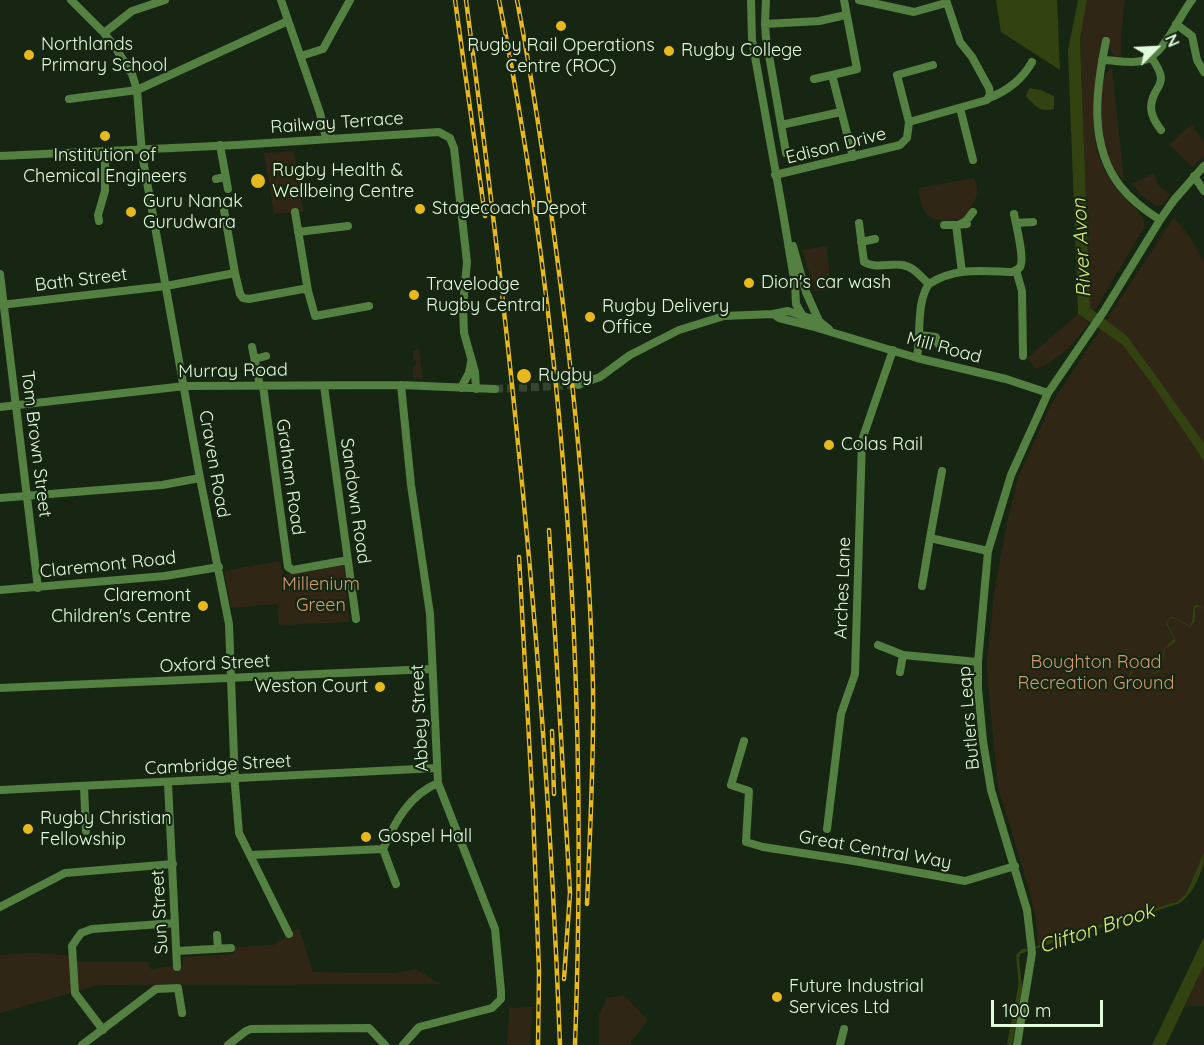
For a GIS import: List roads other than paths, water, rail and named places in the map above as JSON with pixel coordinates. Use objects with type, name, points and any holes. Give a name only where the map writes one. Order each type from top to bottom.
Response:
[{"type":"street","name":"Craven Road","points":[[71,0],[104,33],[128,67],[137,90],[142,149],[230,637],[239,832],[289,934]]},
{"type":"street","points":[[104,33],[132,11],[165,0]]},
{"type":"street","points":[[281,0],[326,138]]},
{"type":"street","points":[[301,56],[323,49],[350,0]]},
{"type":"street","points":[[751,0],[752,40],[799,318]]},
{"type":"street","points":[[766,0],[766,38],[786,153]]},
{"type":"street","points":[[814,79],[857,69],[844,0]]},
{"type":"street","points":[[859,0],[914,12],[946,2],[960,42],[984,76],[990,94],[989,98]]},
{"type":"street","points":[[1102,60],[1134,62],[1151,57],[1163,46],[1190,1]]},
{"type":"street","points":[[765,24],[819,21],[846,15]]},
{"type":"street","points":[[69,99],[137,90],[288,21]]},
{"type":"street","points":[[1176,24],[1192,36],[1197,60],[1204,72]]},
{"type":"street","points":[[1106,40],[1098,89],[1097,122],[1102,150],[1120,187],[1134,202],[1160,220]]},
{"type":"street","points":[[1151,57],[1161,75],[1160,86],[1151,104],[1152,115],[1161,130]]},
{"type":"street","name":"Edison Drive","points":[[775,175],[900,145],[907,138],[909,122],[984,102],[1002,93],[1030,73],[1032,62]]},
{"type":"street","points":[[909,122],[897,75],[933,65]]},
{"type":"street","points":[[832,75],[853,158]]},
{"type":"street","points":[[960,108],[973,160]]},
{"type":"street","points":[[781,125],[841,112]]},
{"type":"street","name":"Railway Terrace","points":[[0,156],[439,132],[450,138],[454,148],[467,262],[463,306],[465,335],[475,372],[468,388]]},
{"type":"street","points":[[220,145],[228,189]]},
{"type":"street","points":[[96,218],[105,191],[105,152]]},
{"type":"street","name":"Butlers Leap","points":[[1017,1045],[1032,942],[1027,909],[991,790],[983,741],[978,662],[988,551],[1011,475],[1048,393],[1093,328],[1160,220],[1204,166]]},
{"type":"street","points":[[1194,176],[1204,191]]},
{"type":"street","points":[[216,178],[225,177]]},
{"type":"street","points":[[224,210],[235,273],[243,298],[249,299],[303,289],[308,291]]},
{"type":"street","points":[[295,212],[308,291],[315,316],[369,306]]},
{"type":"street","points":[[944,225],[961,224],[974,212]]},
{"type":"street","points":[[783,213],[817,324]]},
{"type":"street","points":[[917,358],[921,302],[929,284],[942,275],[1016,270],[1021,266],[1021,258],[1015,218],[1033,222]]},
{"type":"street","points":[[859,223],[864,262],[870,265],[904,264],[929,284]]},
{"type":"street","points":[[961,224],[962,272]]},
{"type":"street","points":[[298,232],[348,225]]},
{"type":"street","points":[[861,242],[875,239]]},
{"type":"street","points":[[1016,270],[1022,291],[1023,356]]},
{"type":"street","name":"Bath Street","points":[[2,305],[166,286],[235,273]]},
{"type":"street","name":"Tom Brown Street","points":[[0,274],[38,588]]},
{"type":"street","points":[[799,318],[805,289]]},
{"type":"street","points":[[578,385],[600,377],[630,355],[679,330],[724,316],[773,314],[788,311],[796,304]]},
{"type":"street","points":[[788,311],[799,318],[817,324]]},
{"type":"street","points":[[773,314],[779,318],[799,318]]},
{"type":"street","name":"Mill Road","points":[[817,324],[832,332],[917,358],[1006,379],[1048,393]]},
{"type":"street","name":"Mill Road","points":[[920,335],[936,337],[938,344],[948,346]]},
{"type":"street","name":"Graham Road","points":[[252,347],[261,386],[288,567],[293,570],[348,560]]},
{"type":"street","name":"Arches Lane","points":[[827,828],[841,714],[855,674],[862,440],[893,350]]},
{"type":"street","points":[[255,359],[266,356]]},
{"type":"street","points":[[471,360],[468,388],[495,389]]},
{"type":"street","name":"Murray Road","points":[[0,407],[185,386],[468,388]]},
{"type":"street","name":"Sandown Road","points":[[324,386],[356,619]]},
{"type":"street","name":"Abbey Street","points":[[401,386],[411,485],[430,614],[438,783],[495,929],[500,960],[501,999],[492,1008],[419,1027],[403,1045]]},
{"type":"street","points":[[922,586],[942,471]]},
{"type":"street","points":[[0,498],[162,484],[200,478]]},
{"type":"street","points":[[930,538],[988,551]]},
{"type":"street","name":"Claremont Road","points":[[0,590],[161,576],[219,567]]},
{"type":"street","points":[[878,645],[903,655],[978,662]]},
{"type":"street","points":[[900,672],[903,655]]},
{"type":"street","name":"Oxford Street","points":[[0,688],[432,669]]},
{"type":"street","name":"Great Central Way","points":[[744,741],[731,785],[749,792],[746,842],[763,847],[965,881],[1015,866]]},
{"type":"street","name":"Cambridge Street","points":[[0,790],[235,780],[437,768]]},
{"type":"street","name":"Sun Street","points":[[168,783],[177,967]]},
{"type":"street","points":[[396,884],[383,849],[392,829],[411,801],[419,793],[438,783]]},
{"type":"street","points":[[84,787],[86,831]]},
{"type":"street","points":[[250,855],[383,849]]},
{"type":"street","points":[[0,907],[66,873],[173,864]]},
{"type":"street","points":[[103,1030],[75,993],[72,945],[85,931],[175,923]]},
{"type":"street","points":[[217,935],[218,948]]},
{"type":"street","points":[[177,951],[231,948]]},
{"type":"street","points":[[82,1045],[156,989],[178,988],[182,1013]]},
{"type":"street","points":[[228,1045],[251,1029],[369,1028],[385,1045]]},
{"type":"street","points":[[840,1045],[844,1029]]},
{"type":"water","points":[[996,0],[1057,0],[1060,70],[1001,32]]},
{"type":"water","name":"River Avon","points":[[1078,0],[1087,0],[1080,39],[1090,308],[1127,336],[1204,443],[1204,461],[1122,344],[1078,314],[1068,50]]},
{"type":"water","points":[[1029,88],[1054,96],[1054,109],[1045,110],[1035,106],[1026,96]]},
{"type":"water","points":[[1199,605],[1204,611],[1199,607],[1195,608],[1195,621],[1190,627],[1170,618],[1167,623],[1175,639],[1175,642],[1165,649],[1161,670],[1155,674],[1150,671],[1155,673],[1160,669],[1164,649],[1174,639],[1166,623],[1170,617],[1190,626],[1194,607]]},
{"type":"water","points":[[1132,667],[1142,667],[1133,668],[1130,677],[1115,689],[1129,676]]},
{"type":"water","points":[[1204,853],[1197,882],[1178,904],[1040,947],[1040,942],[1177,902],[1186,894]]},
{"type":"water","points":[[1204,937],[1204,965],[1166,1045],[1152,1045]]},
{"type":"water","points":[[1026,948],[1026,952],[1020,954],[1022,988],[1012,1045],[1009,1045],[1019,988],[1016,955]]},
{"type":"waterway","name":"Clifton Brook","points":[[1024,951],[1041,946]]},
{"type":"waterway","name":"Clifton Brook","points":[[1008,1045],[1020,983]]},
{"type":"tunnel","points":[[495,389],[578,385]]},
{"type":"railway","points":[[455,0],[485,216]]},
{"type":"railway","points":[[466,0],[504,310],[523,493],[548,808],[560,1045]]},
{"type":"railway","points":[[499,0],[522,129],[541,259],[556,389],[567,520],[575,651],[578,783],[575,1045]]},
{"type":"railway","points":[[517,0],[541,140],[560,280],[586,535],[593,716],[587,904]]},
{"type":"railway","points":[[549,530],[570,893],[564,979]]},
{"type":"railway","points":[[519,557],[533,811],[539,972],[538,1045]]},
{"type":"railway","points":[[552,731],[554,794]]},
{"type":"place","name":"Rugby Rail Operations Centre (ROC)","points":[[561,26]]},
{"type":"place","name":"Rugby College","points":[[669,51]]},
{"type":"place","name":"Northlands Primary School","points":[[29,55]]},
{"type":"place","name":"Institution of Chemical Engineers","points":[[105,136]]},
{"type":"place","name":"Rugby Health & Wellbeing Centre","points":[[258,181]]},
{"type":"place","name":"Stagecoach Depot","points":[[420,209]]},
{"type":"place","name":"Guru Nanak Gurudwara","points":[[131,212]]},
{"type":"place","name":"Dion's car wash","points":[[749,283]]},
{"type":"place","name":"Travelodge Rugby Central","points":[[414,295]]},
{"type":"place","name":"Rugby Delivery Office","points":[[590,317]]},
{"type":"place","name":"Rugby","points":[[524,376]]},
{"type":"place","name":"Colas Rail","points":[[829,445]]},
{"type":"place","name":"Claremont Children's Centre","points":[[203,606]]},
{"type":"place","name":"Weston Court","points":[[380,687]]},
{"type":"place","name":"Rugby Christian Fellowship","points":[[28,829]]},
{"type":"place","name":"Gospel Hall","points":[[366,837]]},
{"type":"place","name":"Future Industrial Services Ltd","points":[[777,997]]},
{"type":"park label","name":"Millenium Green","points":[[321,595]]},
{"type":"park label","name":"Boughton Road Recreation Ground","points":[[1096,673]]}]
